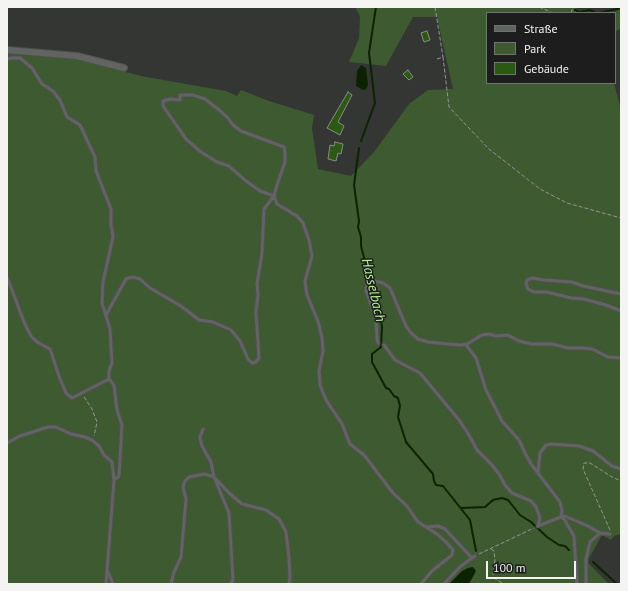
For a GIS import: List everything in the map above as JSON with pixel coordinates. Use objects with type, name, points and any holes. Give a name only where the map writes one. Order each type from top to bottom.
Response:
[{"type":"street","points":[[7,50],[77,56],[124,68]]},
{"type":"lane","points":[[7,59],[20,58],[32,68],[42,84],[53,91],[60,100],[67,117],[80,125],[95,157],[96,171],[111,209],[113,237],[103,282],[102,303],[110,329],[112,363],[109,378],[114,385],[117,410],[122,425],[119,476],[114,480]]},
{"type":"lane","points":[[106,315],[126,279],[132,277],[140,279],[150,288],[181,306],[199,320],[214,322],[231,330],[240,341],[248,359],[252,363],[256,362],[259,358],[256,312],[258,295],[257,284],[262,253],[264,209],[274,196],[285,162],[284,147],[241,131],[205,99],[194,95],[180,95],[180,100],[170,99],[163,101],[163,106],[186,139],[201,152],[217,162],[229,166],[260,191],[274,196]]},
{"type":"lane","points":[[274,196],[276,204],[297,216],[303,223],[309,240],[312,256],[305,281],[307,295],[318,321],[322,338],[323,351],[319,371],[320,385],[326,400],[342,424],[350,444],[364,455],[393,493],[407,506],[418,522],[446,542],[453,552],[452,555],[432,571],[421,584]]},
{"type":"lane","points":[[7,277],[24,322],[31,336],[37,342],[50,349],[66,393],[72,398],[109,378]]},
{"type":"lane","points":[[621,294],[583,286],[572,282],[532,278],[527,280],[526,284],[528,289],[534,292],[547,292],[571,298],[584,299],[606,305],[621,312]]},
{"type":"lane","points":[[375,281],[383,283],[390,288],[406,326],[411,333],[428,342],[460,345],[467,344],[482,335],[508,335],[532,344],[552,344],[568,348],[592,349],[608,357],[621,358]]},
{"type":"lane","points":[[368,282],[366,290],[376,319],[378,343]]},
{"type":"lane","points":[[467,344],[476,358],[486,390],[502,421],[519,440],[524,453],[560,502],[562,510],[561,517]]},
{"type":"lane","points":[[384,345],[395,360],[420,373],[459,420],[477,450],[492,465],[512,493],[531,501],[536,507],[540,518],[538,526],[565,516],[600,533],[610,534]]},
{"type":"lane","points":[[7,443],[20,436],[48,427],[56,427],[71,434],[92,440],[112,462],[114,480],[106,584]]},
{"type":"lane","points":[[203,429],[200,437],[202,446],[211,462],[214,477],[229,513],[233,579],[231,584]]},
{"type":"lane","points":[[538,473],[540,452],[546,445],[551,444],[579,446],[593,451],[612,466],[621,469]]},
{"type":"lane","points":[[171,584],[174,572],[181,557],[186,512],[186,499],[183,487],[185,481],[189,477],[205,474],[214,477],[242,504],[266,510],[279,519],[286,532],[289,558],[289,584]]},
{"type":"lane","points":[[561,517],[564,519],[574,536],[577,584]]},
{"type":"lane","points":[[427,527],[438,526],[445,529],[473,557],[444,584]]},
{"type":"lane","points":[[586,584],[586,559],[590,542],[600,533]]},
{"type":"lane","points":[[107,570],[113,584]]},
{"type":"path","points":[[435,7],[449,107],[489,148],[540,190],[567,203],[621,218]]},
{"type":"path","points":[[539,7],[550,12]]},
{"type":"path","points":[[437,59],[443,57]]},
{"type":"path","points":[[81,394],[92,409],[97,422],[96,433],[92,440]]},
{"type":"path","points":[[610,534],[610,528],[601,513],[583,469],[584,463],[590,463],[621,481]]},
{"type":"path","points":[[473,557],[533,529]]},
{"type":"path","points":[[491,549],[494,551],[495,560],[493,574],[494,578],[504,584]]},
{"type":"green space","points":[[355,7],[573,7],[584,12],[486,12],[486,84],[614,84],[621,110],[621,534],[614,536],[611,540],[602,535],[587,562],[609,584],[7,584],[7,53],[72,58],[141,76],[226,91],[237,96],[241,90],[269,101],[314,115],[312,128],[318,169],[351,176],[374,152],[409,104],[428,90],[453,89],[437,17],[413,17],[386,66],[349,62],[359,38],[360,16]]},
{"type":"green space","points":[[621,8],[621,28],[616,31],[616,12]]},
{"type":"shaded area","points":[[361,65],[366,68],[368,85],[366,89],[363,90],[356,86],[357,71]]},
{"type":"shaded area","points":[[473,567],[476,571],[469,584],[449,584],[462,571]]},
{"type":"building","points":[[427,31],[430,40],[424,42],[421,33]]},
{"type":"building","points":[[408,70],[413,77],[409,80],[403,74]]},
{"type":"building","points":[[348,92],[352,95],[338,122],[344,126],[340,135],[327,128]]},
{"type":"building","points":[[335,142],[343,144],[341,154],[338,153],[336,161],[328,159],[330,145],[334,146]]},
{"type":"waterway","name":"Hasselbach","points":[[361,141],[375,103],[369,53],[376,7]]},
{"type":"waterway","points":[[603,12],[621,8]]},
{"type":"waterway","points":[[575,10],[580,12]]},
{"type":"waterway","points":[[580,12],[590,10],[594,12]]},
{"type":"waterway","name":"Hasselbach","points":[[359,148],[354,185],[359,221],[358,227],[361,237],[361,246],[382,326],[381,347],[372,354],[372,362],[386,388],[398,398],[400,406],[398,417],[406,442],[433,474],[436,485],[443,486],[470,520],[476,551]]},
{"type":"waterway","name":"Hasselbach","points":[[461,508],[485,507],[493,500],[502,498],[508,500],[520,515],[531,522],[547,537],[559,545],[565,546],[569,550]]},
{"type":"waterway","name":"Hasselbach","points":[[593,562],[617,584]]}]
